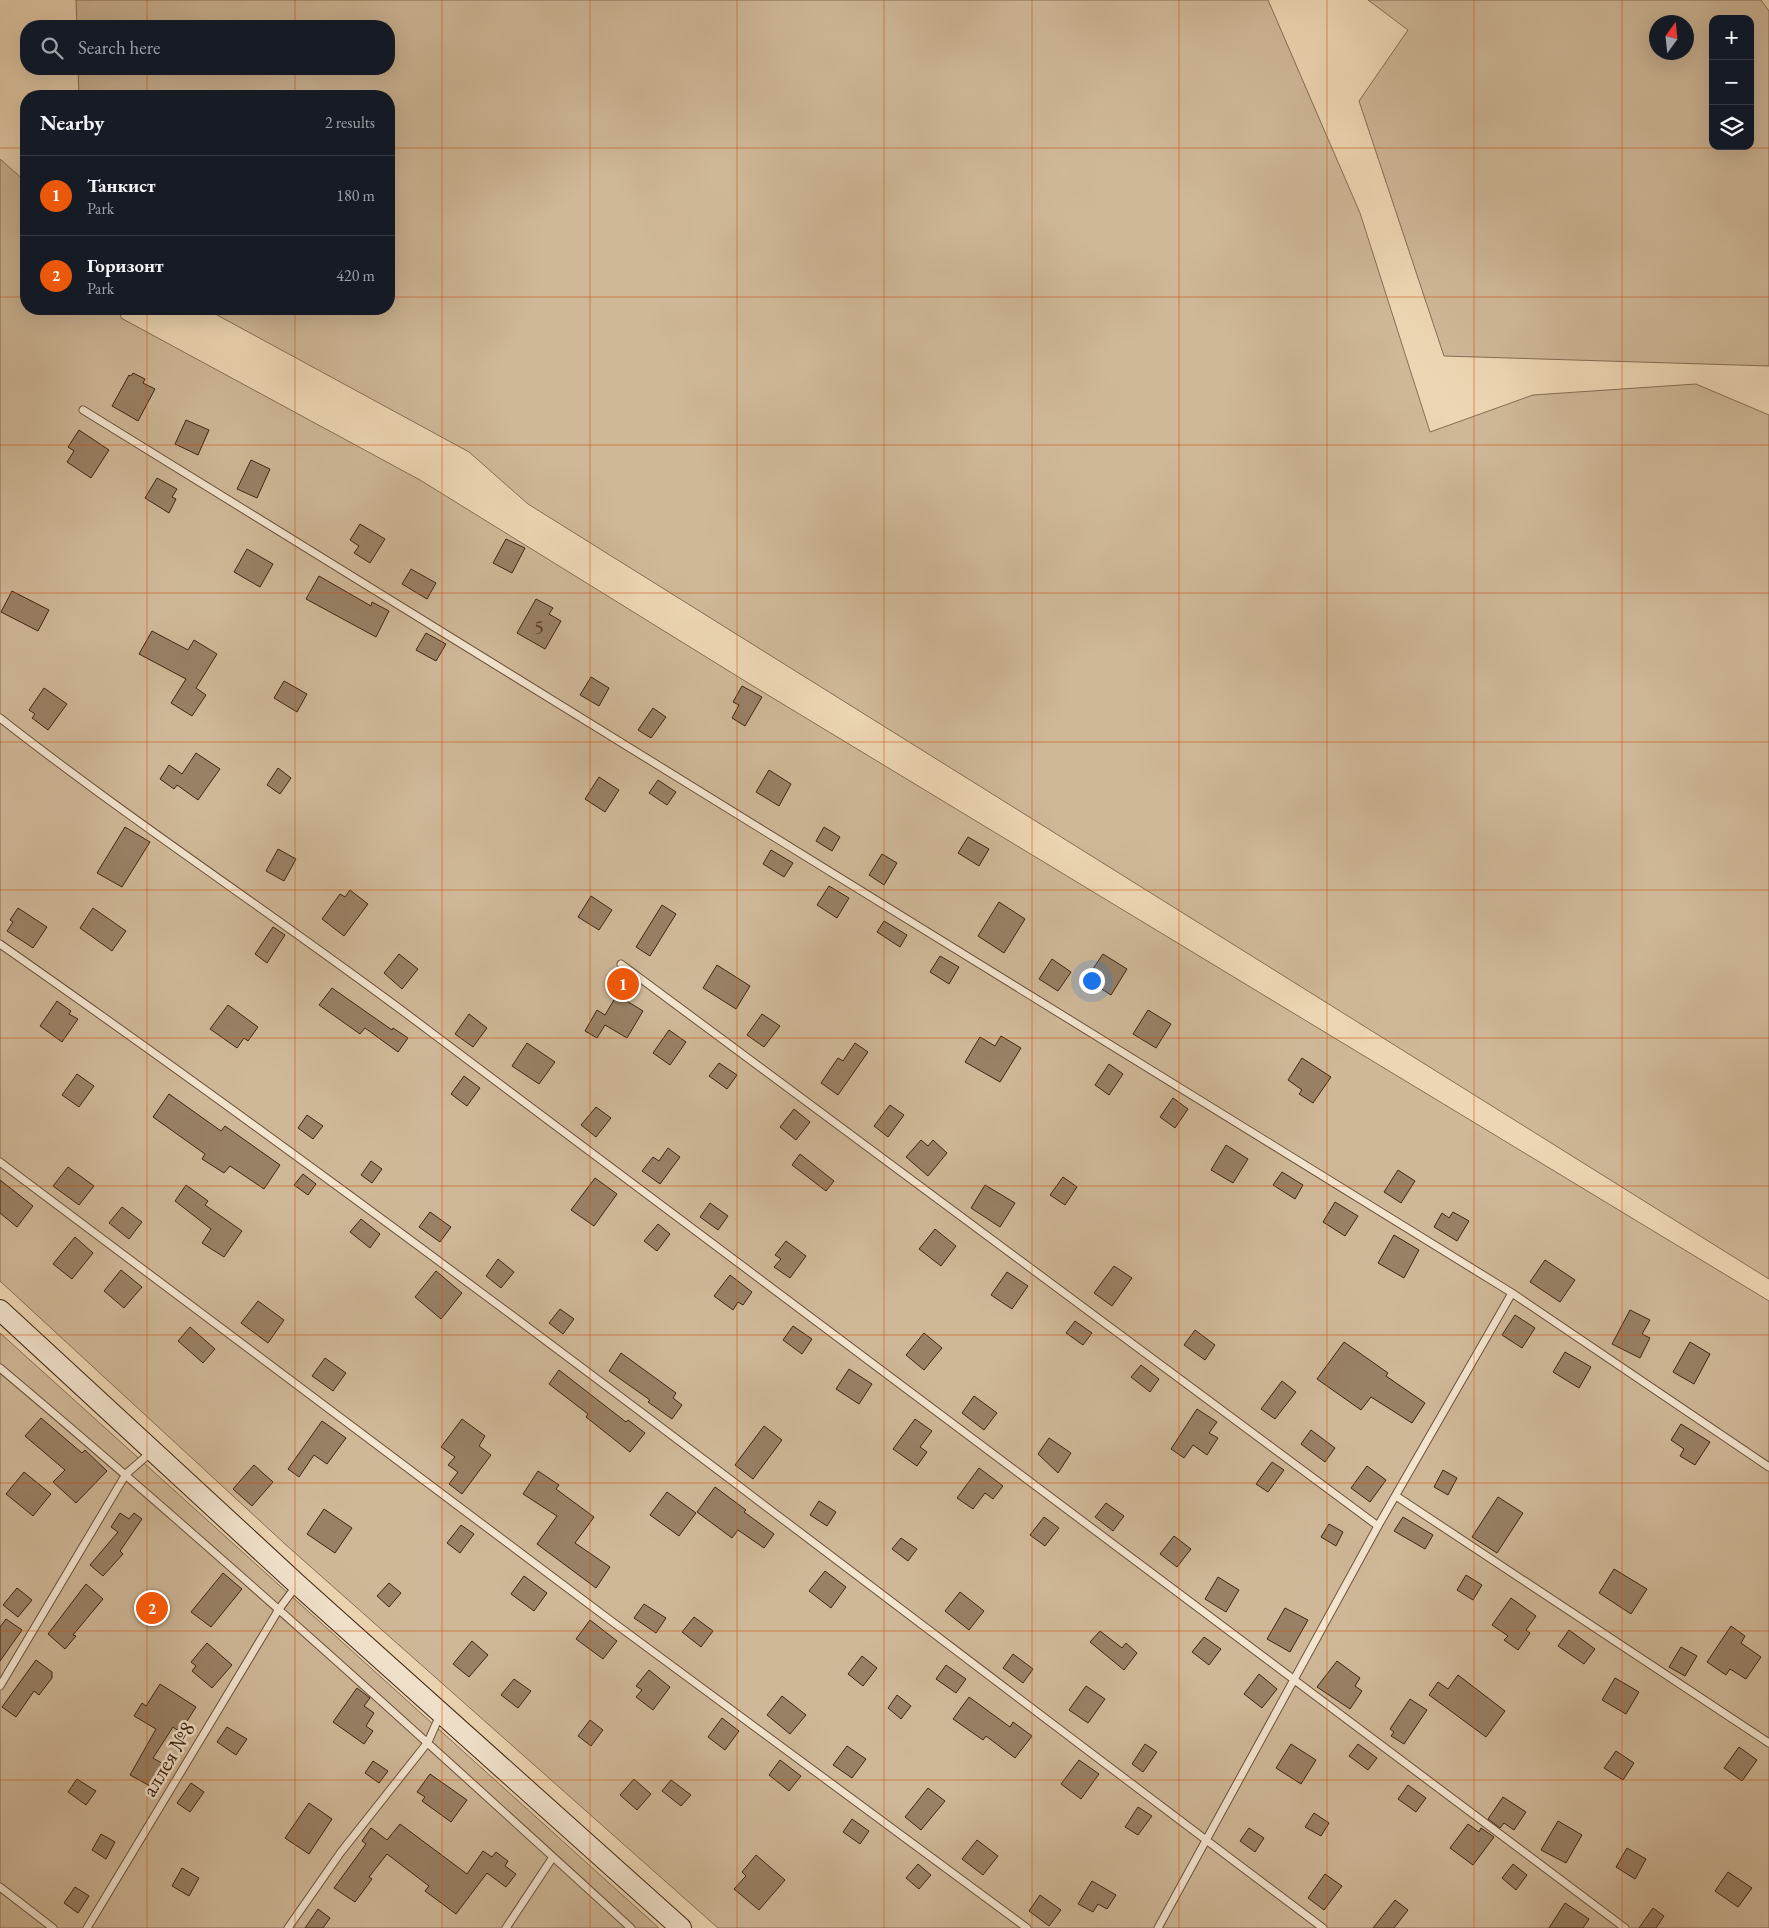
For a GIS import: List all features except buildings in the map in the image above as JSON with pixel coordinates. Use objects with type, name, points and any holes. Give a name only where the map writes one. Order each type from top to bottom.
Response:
[{"type":"street","points":[[0,1310],[297,1584],[681,1928]]},
{"type":"lane","points":[[83,410],[1512,1293],[1769,1467]]},
{"type":"lane","points":[[0,718],[60,765],[420,1023],[1293,1682],[1625,1928]]},
{"type":"lane","points":[[0,944],[169,1062],[408,1237],[1323,1928]]},
{"type":"lane","points":[[621,964],[1378,1526]]},
{"type":"lane","points":[[0,1162],[610,1620],[1027,1928]]},
{"type":"lane","points":[[1158,1928],[1378,1526],[1512,1293]]},
{"type":"lane","points":[[0,1368],[126,1474],[279,1609],[428,1742],[631,1928]]},
{"type":"lane","points":[[0,1686],[126,1474],[153,1451]]},
{"type":"lane","points":[[1396,1496],[1769,1743]]},
{"type":"lane","name":"аллея №8","points":[[88,1928],[279,1609],[297,1584]]},
{"type":"lane","points":[[288,1928],[341,1852],[428,1742],[441,1713]]},
{"type":"lane","points":[[506,1928],[553,1857]]},
{"type":"lane","points":[[0,1887],[53,1928]]},
{"type":"shaded area","points":[[76,0],[1268,0],[1360,213],[1430,432],[1533,395],[1696,384],[1769,415],[1769,1279],[528,504],[469,452],[217,315],[395,315],[395,90],[79,90],[78,75],[395,75],[395,20],[77,20]]},
{"type":"shaded area","points":[[1368,0],[1761,0],[1769,11],[1769,366],[1444,356],[1359,101],[1408,30]]},
{"type":"shaded area","points":[[0,159],[20,177],[20,315],[121,315],[121,318],[420,480],[753,686],[1769,1301],[1769,1928],[718,1928],[285,1544],[0,1281]]},
{"type":"shaded area","points":[[0,1333],[609,1883],[659,1928],[0,1928]]},
{"type":"place","name":"Танкист","points":[[623,984]]},
{"type":"place","name":"Горизонт","points":[[152,1608]]}]
